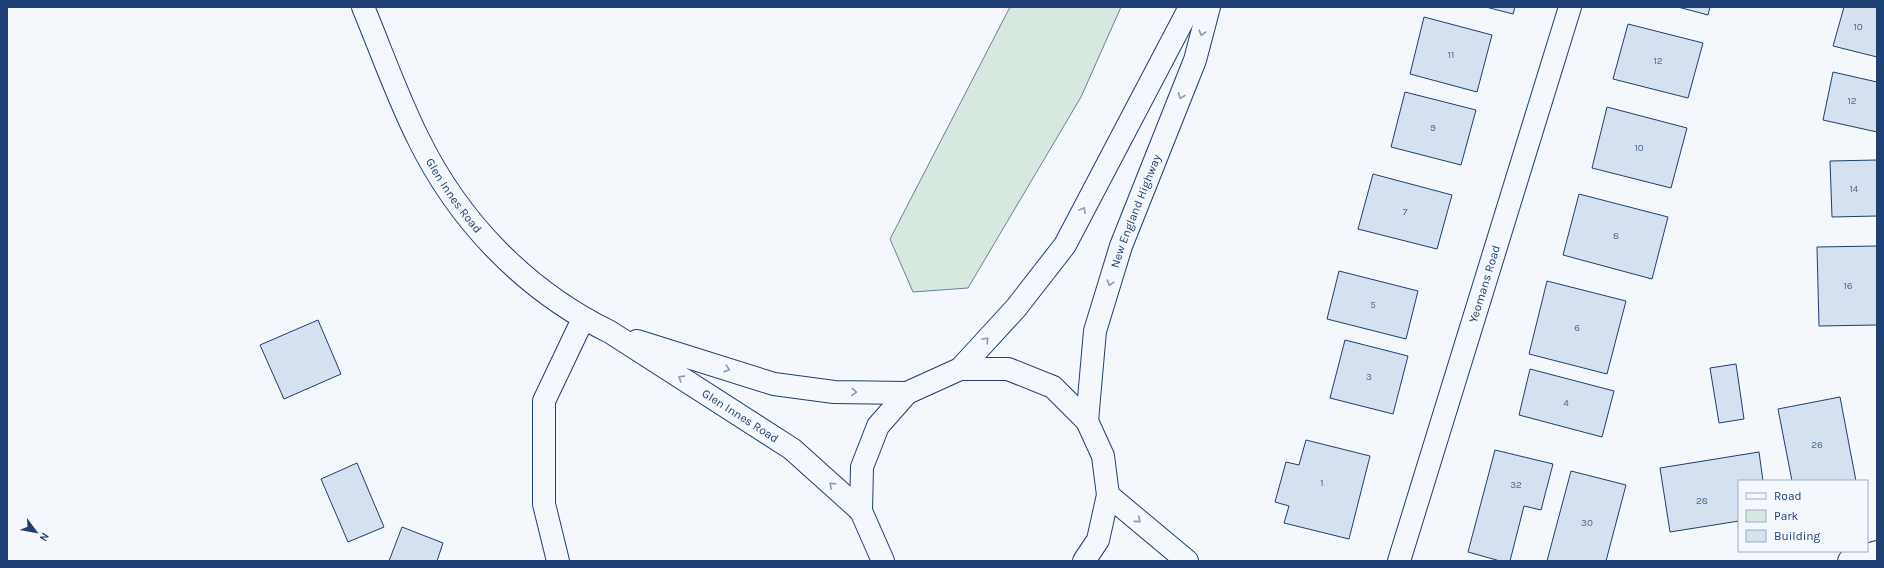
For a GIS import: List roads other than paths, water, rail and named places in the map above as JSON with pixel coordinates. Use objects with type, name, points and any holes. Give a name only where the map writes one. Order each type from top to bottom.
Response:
[{"type":"main road","name":"Glen Innes Road","points":[[363,7],[418,138],[445,186],[478,229],[501,255],[525,278],[583,319],[610,332],[792,449],[861,511]]},
{"type":"main road","points":[[883,561],[861,511],[862,467],[878,426],[907,393],[960,369],[1016,308],[1065,245],[1190,7]]},
{"type":"main road","name":"New England Highway","points":[[1087,421],[1095,331],[1121,246],[1195,60],[1209,7]]},
{"type":"main road","name":"Yeomans Road","points":[[1399,561],[1570,7]]},
{"type":"main road","points":[[558,561],[544,504],[544,402],[583,319]]},
{"type":"main road","name":"Glen Innes Road","points":[[610,332],[774,384],[834,392],[907,393]]},
{"type":"main road","points":[[960,369],[1008,369],[1053,387],[1087,421],[1103,456],[1108,495],[1098,540],[1084,561]]},
{"type":"main road","points":[[1108,495],[1187,561]]},
{"type":"main road","points":[[1849,561],[1877,552]]}]
